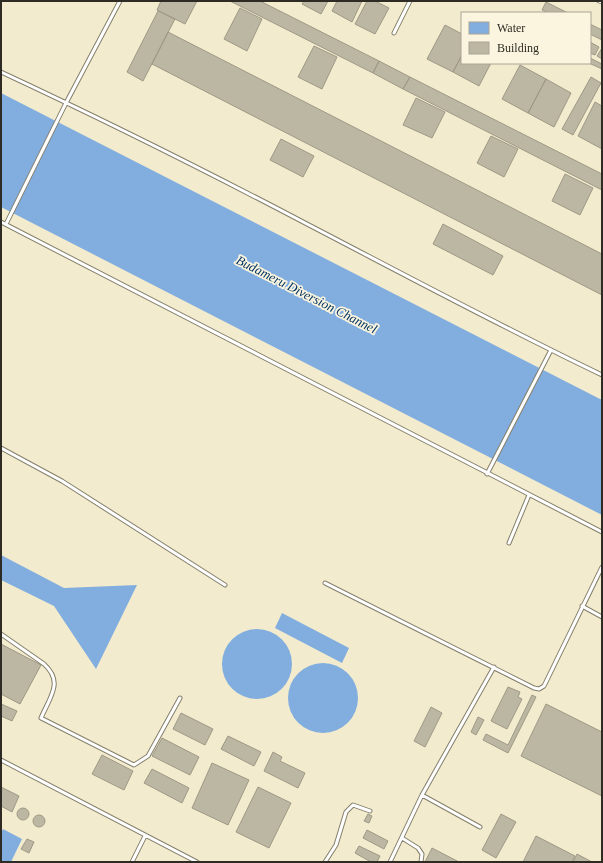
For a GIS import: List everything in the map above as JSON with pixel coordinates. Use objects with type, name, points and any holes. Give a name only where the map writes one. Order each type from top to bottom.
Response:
[{"type":"lane","points":[[6,224],[66,103],[120,1]]},
{"type":"lane","points":[[394,33],[410,1]]},
{"type":"lane","points":[[1,72],[297,219],[602,375]]},
{"type":"lane","points":[[1,222],[602,532]]},
{"type":"lane","points":[[487,474],[551,350]]},
{"type":"lane","points":[[1,448],[62,481],[225,585]]},
{"type":"lane","points":[[509,543],[529,495]]},
{"type":"lane","points":[[325,583],[534,688],[539,689],[544,686],[602,567]]},
{"type":"lane","points":[[582,606],[602,617]]},
{"type":"lane","points":[[1,634],[44,664],[49,668],[52,674],[55,685],[41,718],[134,765],[148,756],[180,698]]},
{"type":"lane","points":[[390,862],[422,795],[494,667]]},
{"type":"lane","points":[[1,760],[197,862]]},
{"type":"lane","points":[[422,795],[480,827]]},
{"type":"lane","points":[[325,862],[336,845],[346,812],[353,805],[370,811]]},
{"type":"lane","points":[[132,862],[145,836]]},
{"type":"lane","points":[[402,838],[418,848],[422,854],[421,862]]},
{"type":"shaded area","points":[[1,1],[602,1],[602,862],[1,862]]},
{"type":"water","name":"Budameru Diversion Channel","points":[[1,93],[602,400],[602,515],[1,207]]},
{"type":"water","points":[[1,555],[64,588],[137,585],[96,669],[54,606],[1,580]]},
{"type":"water","points":[[282,613],[349,648],[342,663],[275,628]]},
{"type":"water","points":[[250,629],[264,629],[277,635],[286,644],[290,650],[292,664],[290,678],[282,689],[271,697],[264,699],[250,699],[243,697],[232,689],[224,678],[222,671],[222,657],[224,650],[232,639],[243,631]]},
{"type":"water","points":[[316,663],[330,663],[343,669],[352,678],[356,684],[358,698],[356,712],[348,723],[337,731],[330,733],[316,733],[309,731],[298,723],[290,712],[288,705],[288,691],[290,684],[298,673],[309,665]]},
{"type":"water","points":[[3,829],[22,839],[11,862],[1,862],[1,833]]},
{"type":"building","points":[[161,1],[197,1],[185,24],[157,10]]},
{"type":"building","points":[[230,1],[260,1],[379,61],[373,73]]},
{"type":"building","points":[[304,1],[328,1],[321,14],[302,4]]},
{"type":"building","points":[[337,1],[362,1],[352,22],[332,11]]},
{"type":"building","points":[[367,1],[375,1],[389,8],[375,34],[355,24]]},
{"type":"building","points":[[546,2],[566,12],[546,12],[542,10]]},
{"type":"building","points":[[240,8],[262,19],[247,51],[224,39]]},
{"type":"building","points":[[158,11],[175,19],[143,81],[127,72]]},
{"type":"building","points":[[591,24],[602,30],[602,40],[591,34]]},
{"type":"building","points":[[445,25],[461,33],[461,57],[453,72],[427,59]]},
{"type":"building","points":[[168,32],[602,254],[602,295],[152,64]]},
{"type":"building","points":[[591,43],[599,47],[595,55],[591,53]]},
{"type":"building","points":[[314,46],[337,57],[322,89],[298,77]]},
{"type":"building","points":[[602,48],[602,59],[597,56]]},
{"type":"building","points":[[461,57],[461,64],[490,64],[479,86],[453,72]]},
{"type":"building","points":[[591,58],[602,64],[602,69],[591,64]]},
{"type":"building","points":[[379,61],[410,77],[403,89],[373,73]]},
{"type":"building","points":[[520,65],[546,79],[528,113],[502,99]]},
{"type":"building","points":[[410,77],[602,174],[602,190],[403,89]]},
{"type":"building","points":[[591,77],[601,83],[573,135],[562,129]]},
{"type":"building","points":[[546,79],[571,93],[554,127],[528,113]]},
{"type":"building","points":[[416,98],[445,112],[432,138],[403,125]]},
{"type":"building","points":[[595,102],[602,106],[602,149],[578,136]]},
{"type":"building","points":[[491,136],[518,149],[504,177],[477,163]]},
{"type":"building","points":[[281,139],[314,156],[303,177],[270,160]]},
{"type":"building","points":[[565,174],[593,188],[580,215],[552,201]]},
{"type":"building","points":[[443,224],[503,256],[493,275],[433,244]]},
{"type":"building","points":[[1,644],[41,665],[20,704],[1,694]]},
{"type":"building","points":[[508,687],[520,692],[518,697],[522,699],[507,729],[491,721]]},
{"type":"building","points":[[532,695],[536,697],[508,753],[483,740],[486,734],[508,745]]},
{"type":"building","points":[[1,704],[17,711],[12,721],[1,716]]},
{"type":"building","points":[[546,704],[602,732],[602,796],[521,756]]},
{"type":"building","points":[[431,707],[442,713],[425,747],[414,741]]},
{"type":"building","points":[[181,713],[213,729],[205,745],[173,729]]},
{"type":"building","points":[[478,717],[484,720],[476,735],[471,732]]},
{"type":"building","points":[[228,736],[261,752],[254,766],[221,749]]},
{"type":"building","points":[[162,738],[199,757],[190,775],[152,756]]},
{"type":"building","points":[[273,752],[282,757],[280,761],[305,773],[298,788],[264,771]]},
{"type":"building","points":[[102,755],[133,771],[124,790],[92,774]]},
{"type":"building","points":[[212,763],[249,780],[228,825],[192,808]]},
{"type":"building","points":[[152,769],[189,788],[182,803],[144,783]]},
{"type":"building","points":[[1,787],[19,796],[12,812],[1,806]]},
{"type":"building","points":[[258,787],[291,803],[269,848],[236,832]]},
{"type":"building","points":[[21,808],[25,808],[29,814],[25,820],[21,820],[17,816],[17,812]]},
{"type":"building","points":[[368,814],[372,816],[369,823],[364,821]]},
{"type":"building","points":[[501,814],[516,822],[496,858],[482,850]]},
{"type":"building","points":[[37,815],[41,815],[45,821],[41,827],[37,827],[33,823],[33,819]]},
{"type":"building","points":[[367,830],[388,841],[384,849],[363,838]]},
{"type":"building","points":[[536,836],[575,856],[572,862],[523,862]]},
{"type":"building","points":[[27,839],[34,842],[29,853],[21,849]]},
{"type":"building","points":[[359,846],[380,856],[377,862],[371,862],[355,853]]},
{"type":"building","points":[[432,848],[459,862],[425,862]]},
{"type":"building","points":[[577,854],[592,862],[573,862]]}]
